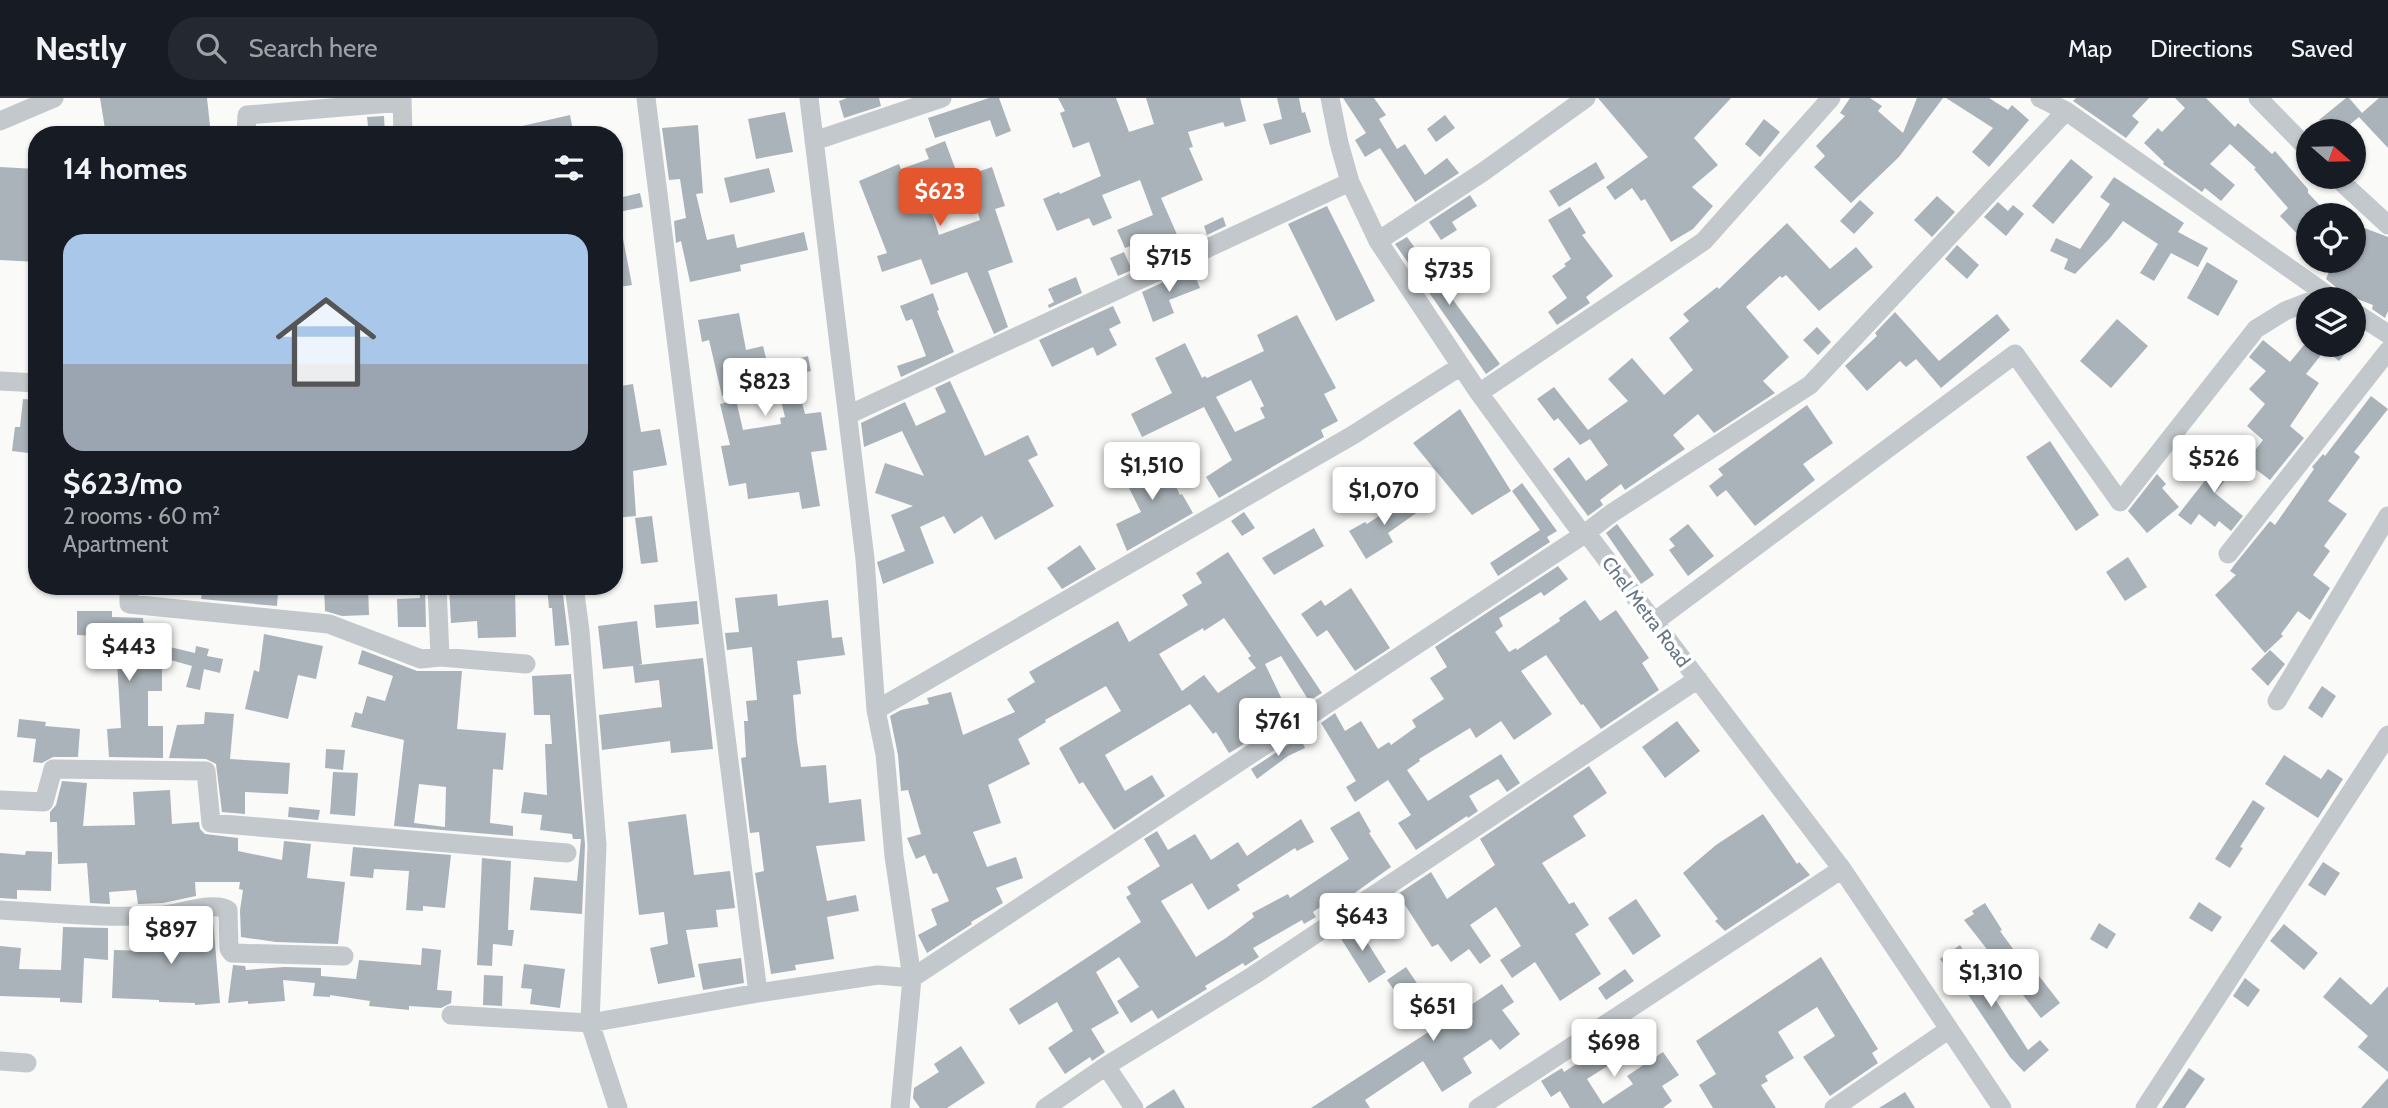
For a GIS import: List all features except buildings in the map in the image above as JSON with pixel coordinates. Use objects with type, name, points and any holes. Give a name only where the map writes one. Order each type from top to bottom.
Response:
[{"type":"street","points":[[646,98],[758,993]]},
{"type":"street","points":[[809,98],[865,559],[876,709],[885,754],[894,856],[912,978],[900,1108]]},
{"type":"street","points":[[814,141],[942,98]]},
{"type":"street","name":"Chel Metra Road","points":[[1330,98],[1350,182],[1378,241],[1461,366],[1583,535],[1591,539],[1842,869],[2002,1108]]},
{"type":"street","points":[[1378,241],[1483,172],[1586,98]]},
{"type":"street","points":[[1479,393],[1704,242],[1831,98]]},
{"type":"street","points":[[2040,98],[2066,111],[2305,287]]},
{"type":"street","points":[[2258,98],[2296,137]]},
{"type":"street","points":[[0,121],[46,99]]},
{"type":"street","points":[[246,126],[247,115],[402,100],[403,126]]},
{"type":"street","points":[[451,1015],[590,1023],[878,975],[912,978],[1583,535],[1612,513],[1810,385],[2066,111]]},
{"type":"street","points":[[848,415],[1350,182]]},
{"type":"street","points":[[2349,189],[2388,225]]},
{"type":"street","points":[[1654,622],[2015,354],[2119,502],[2256,329],[2296,308]]},
{"type":"street","points":[[2366,320],[2388,334]]},
{"type":"street","points":[[2228,554],[2388,351]]},
{"type":"street","points":[[876,709],[1353,435],[1461,366]]},
{"type":"street","points":[[0,381],[28,383]]},
{"type":"street","points":[[2277,701],[2388,516]]},
{"type":"street","points":[[128,595],[128,604],[329,624],[421,659],[440,657],[526,664]]},
{"type":"street","points":[[437,595],[440,657]]},
{"type":"street","points":[[575,595],[597,845],[590,1023],[618,1108]]},
{"type":"street","points":[[1045,1108],[1106,1066],[1254,975],[1698,679]]},
{"type":"street","points":[[2145,1108],[2388,735]]},
{"type":"street","points":[[0,800],[44,802],[53,769],[206,771],[211,823],[567,853]]},
{"type":"street","points":[[1478,1108],[1842,869]]},
{"type":"street","points":[[0,910],[128,917],[219,906],[228,910],[229,949],[232,953],[344,957]]},
{"type":"street","points":[[1834,1108],[1948,1030]]},
{"type":"street","points":[[0,1061],[27,1063]]},
{"type":"street","points":[[1106,1066],[1134,1108]]}]
